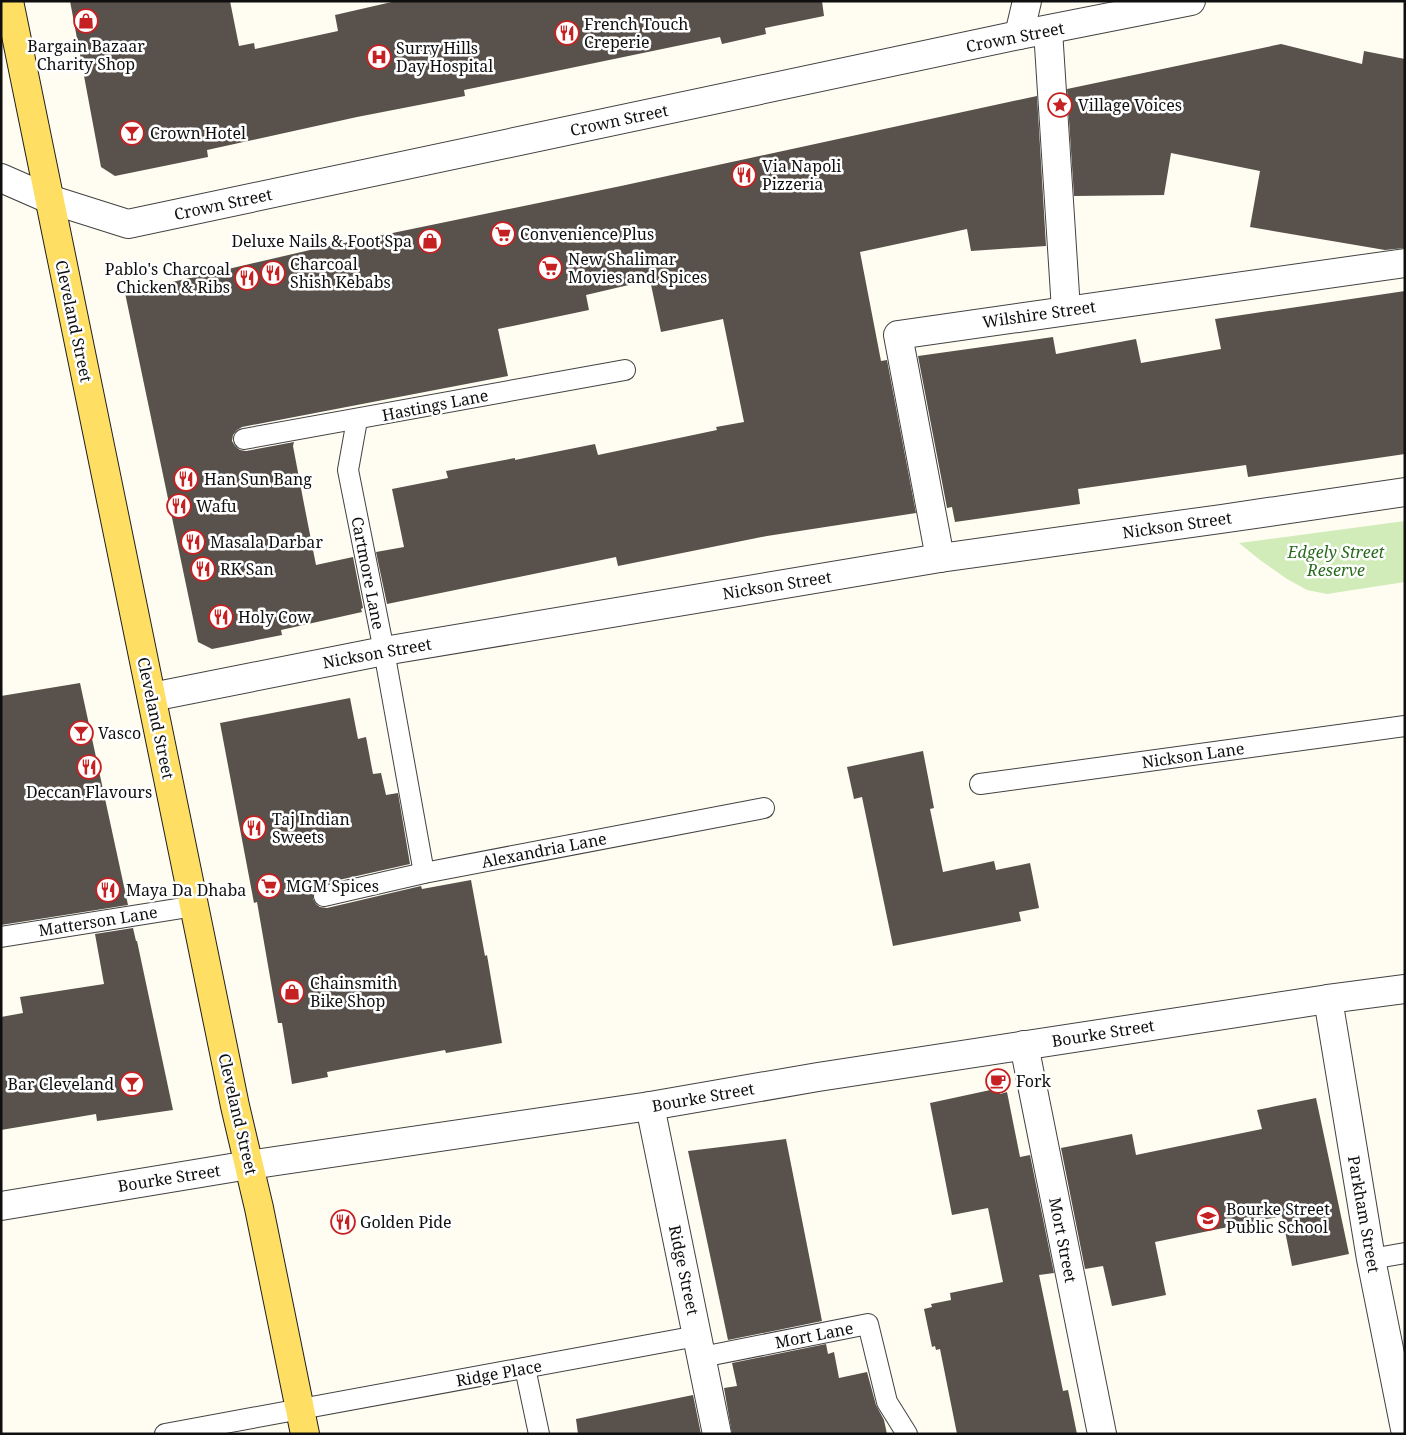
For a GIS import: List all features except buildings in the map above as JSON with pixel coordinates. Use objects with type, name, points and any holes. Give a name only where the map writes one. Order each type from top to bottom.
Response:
[{"type":"main road","name":"Cleveland Street","points":[[9,1],[235,1106],[302,1421]]},
{"type":"street","points":[[1020,36],[1027,1]]},
{"type":"street","name":"Crown Street","points":[[1,178],[49,198],[128,224],[1191,1]]},
{"type":"street","points":[[1048,30],[1066,310]]},
{"type":"street","name":"Wilshire Street","points":[[940,558],[898,335],[1405,263]]},
{"type":"street","name":"Nickson Street","points":[[152,697],[384,651],[940,558],[1405,492]]},
{"type":"street","name":"Bourke Street","points":[[1,1206],[249,1165],[650,1106],[818,1077],[1328,999],[1405,989]]},
{"type":"street","name":"Parkham Street","points":[[1328,999],[1371,1259],[1405,1429]]},
{"type":"street","name":"Mort Street","points":[[1024,1046],[1102,1434]]},
{"type":"street","name":"Ridge Street","points":[[650,1106],[718,1434]]},
{"type":"lane","name":"Hastings Lane","points":[[244,439],[625,370]]},
{"type":"lane","name":"Cartmore Lane","points":[[357,420],[348,470],[384,651],[424,873]]},
{"type":"lane","name":"Nickson Lane","points":[[980,784],[1405,726]]},
{"type":"lane","name":"Alexandria Lane","points":[[324,896],[424,873],[764,808]]},
{"type":"lane","name":"Matterson Lane","points":[[1,936],[194,906]]},
{"type":"lane","points":[[1371,1259],[1405,1253]]},
{"type":"lane","name":"Mort Lane","points":[[700,1347],[868,1324],[887,1402],[907,1434]]},
{"type":"lane","name":"Ridge Place","points":[[165,1434],[302,1421],[525,1368],[700,1347]]},
{"type":"lane","points":[[525,1368],[539,1434]]},
{"type":"green space","name":"Edgely Street Reserve","points":[[1405,521],[1405,582],[1327,594],[1307,590],[1287,579],[1239,543]]},
{"type":"place","name":"Bargain Bazaar Charity Shop","points":[[86,21]]},
{"type":"place","name":"French Touch Creperie","points":[[567,33]]},
{"type":"place","name":"Surry Hills Day Hospital","points":[[379,57]]},
{"type":"place","name":"Village Voices","points":[[1060,105]]},
{"type":"place","name":"Crown Hotel","points":[[132,133]]},
{"type":"place","name":"Via Napoli Pizzeria","points":[[744,175]]},
{"type":"place","name":"Convenience Plus","points":[[503,234]]},
{"type":"place","name":"Deluxe Nails & Foot Spa","points":[[430,241]]},
{"type":"place","name":"New Shalimar Movies and Spices","points":[[550,268]]},
{"type":"place","name":"Charcoal Shish Kebabs","points":[[273,273]]},
{"type":"place","name":"Pablo's Charcoal Chicken & Ribs","points":[[247,278]]},
{"type":"place","name":"Han Sun Bang","points":[[186,479]]},
{"type":"place","name":"Wafu","points":[[179,506]]},
{"type":"place","name":"Masala Darbar","points":[[193,542]]},
{"type":"place","name":"RK San","points":[[203,569]]},
{"type":"place","name":"Holy Cow","points":[[221,617]]},
{"type":"place","name":"Vasco","points":[[81,733]]},
{"type":"place","name":"Deccan Flavours","points":[[89,767]]},
{"type":"place","name":"Taj Indian Sweets","points":[[254,828]]},
{"type":"place","name":"MGM Spices","points":[[269,886]]},
{"type":"place","name":"Maya Da Dhaba","points":[[108,890]]},
{"type":"place","name":"Chainsmith Bike Shop","points":[[292,992]]},
{"type":"place","name":"Fork","points":[[998,1081]]},
{"type":"place","name":"Bar Cleveland","points":[[132,1084]]},
{"type":"place","name":"Bourke Street Public School","points":[[1208,1218]]},
{"type":"place","name":"Golden Pide","points":[[343,1222]]}]
